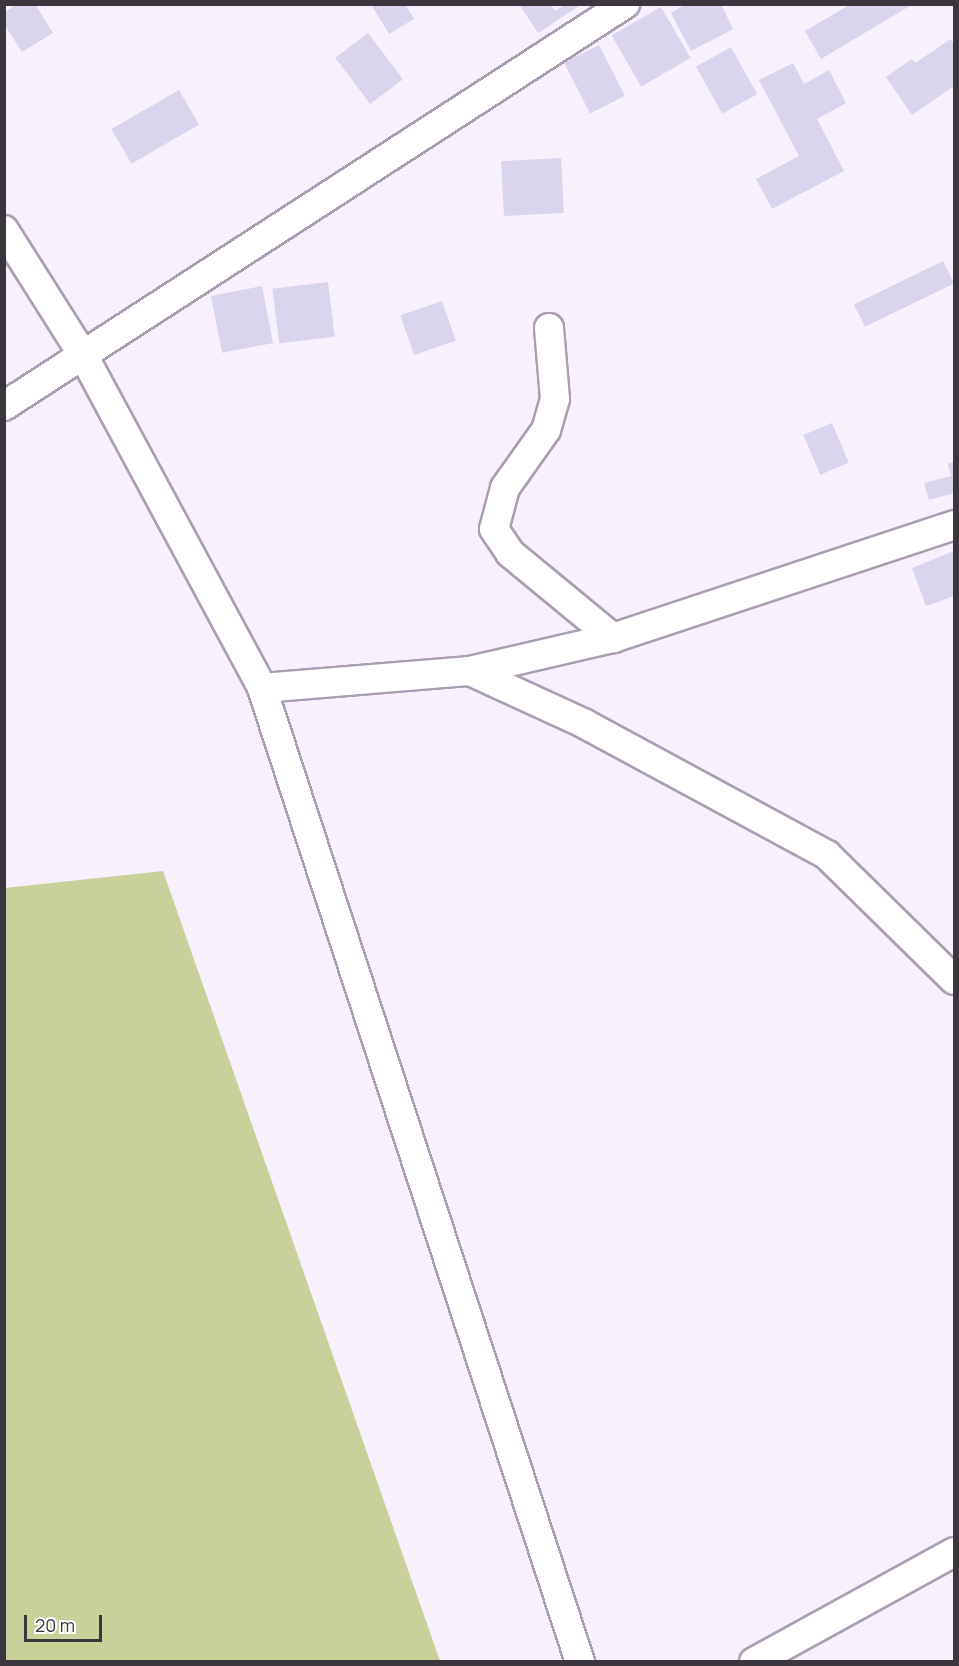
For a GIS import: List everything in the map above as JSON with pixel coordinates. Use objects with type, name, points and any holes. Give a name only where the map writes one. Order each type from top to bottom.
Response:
[{"type":"street","points":[[4,406],[626,4]]},
{"type":"street","points":[[4,230],[83,355],[262,688],[580,1662]]},
{"type":"street","points":[[549,328],[555,399],[546,430],[505,488],[494,529],[510,554],[613,638]]},
{"type":"street","points":[[262,688],[470,671],[613,638],[954,525]]},
{"type":"street","points":[[470,671],[585,724],[826,855],[954,980]]},
{"type":"street","points":[[754,1662],[954,1552]]},
{"type":"green space","points":[[163,871],[440,1661],[5,1661],[5,888]]},
{"type":"building","points":[[17,4],[35,4],[53,33],[22,52],[4,24],[4,13]]},
{"type":"building","points":[[371,4],[405,4],[414,19],[389,34]]},
{"type":"building","points":[[519,4],[550,4],[555,11],[566,4],[582,4],[538,33]]},
{"type":"building","points":[[686,4],[721,4],[733,29],[691,51],[671,13]]},
{"type":"building","points":[[851,4],[913,4],[821,59],[805,31]]},
{"type":"building","points":[[661,7],[690,58],[641,87],[612,36]]},
{"type":"building","points":[[368,33],[403,79],[370,104],[335,58]]},
{"type":"building","points":[[951,39],[954,45],[954,86],[912,115],[886,77],[912,59],[915,63]]},
{"type":"building","points":[[599,45],[625,96],[590,113],[564,63]]},
{"type":"building","points":[[731,47],[757,94],[722,114],[696,66]]},
{"type":"building","points":[[793,63],[804,84],[829,70],[846,103],[817,119],[844,171],[772,209],[756,179],[799,156],[759,80]]},
{"type":"building","points":[[179,90],[199,125],[131,164],[111,129]]},
{"type":"building","points":[[561,158],[564,213],[504,216],[501,161]]},
{"type":"building","points":[[943,261],[954,283],[865,327],[854,304]]},
{"type":"building","points":[[328,282],[335,337],[279,343],[272,289]]},
{"type":"building","points":[[262,286],[273,343],[222,353],[211,296]]},
{"type":"building","points":[[442,301],[456,341],[414,355],[400,315]]},
{"type":"building","points":[[832,423],[849,463],[820,475],[803,435]]},
{"type":"building","points":[[954,462],[954,493],[929,500],[924,483],[951,476],[948,464]]},
{"type":"building","points":[[954,551],[954,596],[926,606],[912,568]]}]
